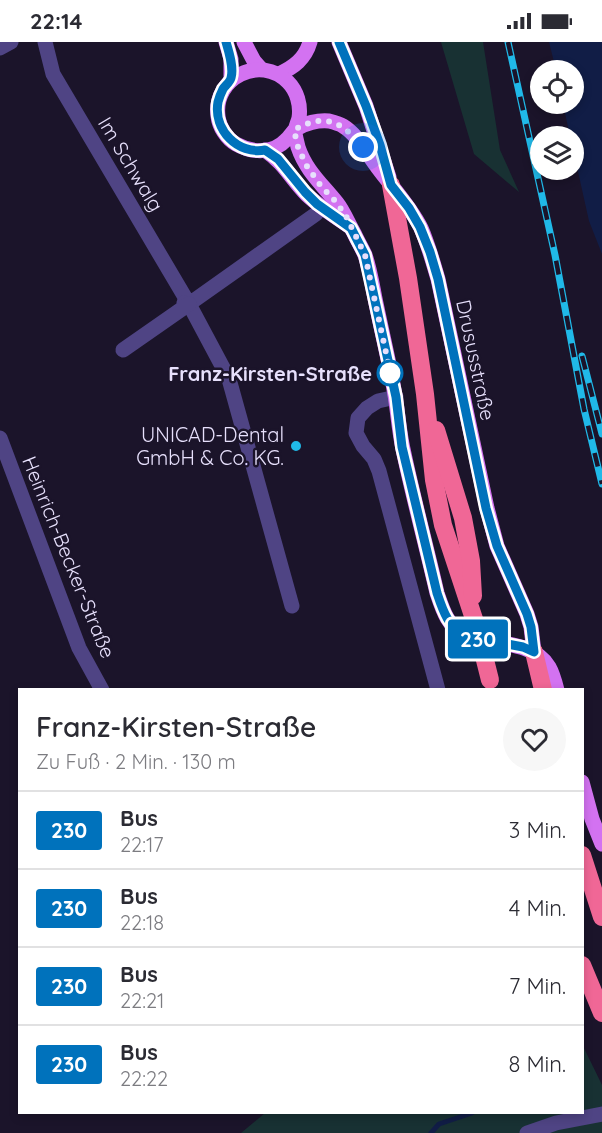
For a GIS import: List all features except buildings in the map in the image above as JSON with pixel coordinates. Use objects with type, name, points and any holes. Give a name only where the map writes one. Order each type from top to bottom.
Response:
[{"type":"highway","points":[[391,185],[408,278],[425,394],[434,480],[443,525],[474,615],[491,685]]},
{"type":"highway","points":[[534,652],[543,688]]},
{"type":"highway","points":[[584,861],[602,917]]},
{"type":"highway","points":[[584,970],[602,1013]]},
{"type":"main road","points":[[226,42],[231,59],[231,79]]},
{"type":"main road","points":[[244,42],[261,69]]},
{"type":"main road","points":[[279,75],[298,63],[310,42]]},
{"type":"main road","name":"Drususstraße","points":[[339,42],[366,106],[391,185],[409,208],[430,252],[438,279],[486,508],[497,546],[527,614],[534,652],[549,666],[556,688]]},
{"type":"main road","points":[[261,69],[279,75],[289,83],[296,93],[299,118],[294,130],[285,141],[273,149],[259,151],[245,149],[232,142],[223,131],[218,118],[218,104],[222,90],[231,79],[242,72],[261,69]]},
{"type":"main road","points":[[294,130],[314,122],[329,121],[343,126],[354,135],[391,185]]},
{"type":"main road","points":[[294,130],[306,165],[347,218],[365,255],[396,397],[402,447],[444,614],[458,632],[466,636],[523,647],[534,652]]},
{"type":"main road","points":[[265,150],[278,159],[317,204],[351,228]]},
{"type":"main road","points":[[584,789],[602,844]]},
{"type":"street","points":[[0,48],[11,42]]},
{"type":"street","name":"Im Schwalg","points":[[45,42],[53,75],[229,379],[292,606]]},
{"type":"street","points":[[123,351],[187,303],[316,214]]},
{"type":"street","points":[[396,397],[378,401],[367,408],[358,418],[357,433],[363,447],[374,459],[379,471],[437,688]]},
{"type":"street","name":"Heinrich-Becker-Straße","points":[[0,438],[79,648],[101,688]]},
{"type":"street","points":[[527,1133],[556,1123],[602,1114]]},
{"type":"green space","points":[[441,42],[483,42],[500,150],[519,192],[474,154]]},
{"type":"green space","points":[[584,1048],[602,1085],[602,1133],[241,1133],[264,1114],[584,1114]]},
{"type":"water","points":[[549,42],[602,42],[602,254],[589,221],[580,180],[584,180],[584,126],[568,126],[565,114],[584,114],[584,60],[554,60]]},
{"type":"waterway","points":[[431,1133],[439,1124],[469,1114]]},
{"type":"railway","points":[[508,42],[555,255],[584,409],[602,484]]},
{"type":"railway","points":[[582,356],[602,434]]},
{"type":"bus line","name":"230","points":[[226,42],[231,59],[231,79],[222,90],[218,104],[218,118],[223,131],[232,142],[245,149],[265,150],[278,159],[317,204],[351,228],[365,255],[396,397],[402,447],[444,614],[458,632],[466,636],[523,647],[534,652],[527,614],[497,546],[486,508],[438,279],[430,252],[409,208],[391,185],[366,106],[339,42]]},
{"type":"place","name":"Franz-Kirsten-Straße","points":[[390,373]]},
{"type":"place","name":"UNICAD-Dental GmbH & Co. KG.","points":[[296,446]]},
{"type":"route","points":[[363,147],[343,126],[329,121],[314,122],[294,130],[306,165],[347,218],[365,255],[391,376],[390,373]]}]
